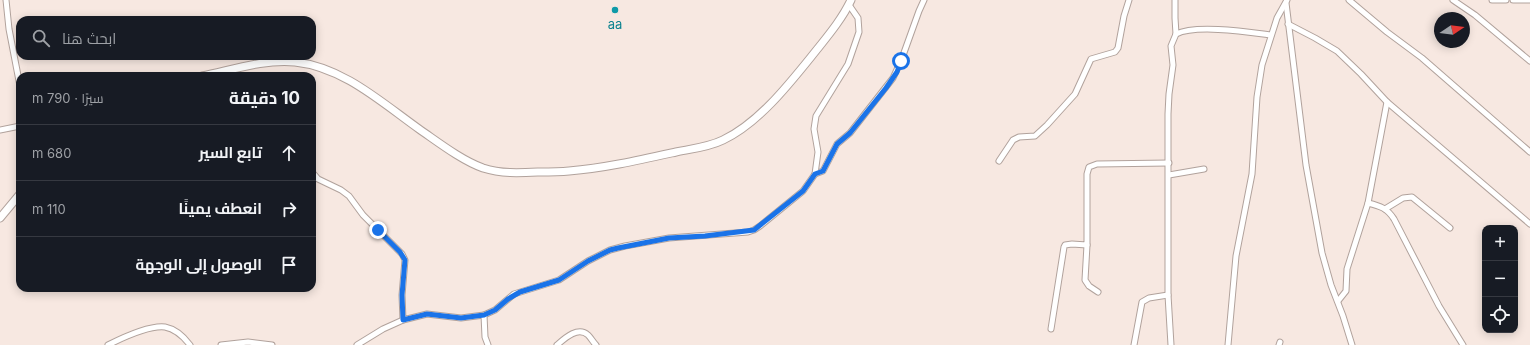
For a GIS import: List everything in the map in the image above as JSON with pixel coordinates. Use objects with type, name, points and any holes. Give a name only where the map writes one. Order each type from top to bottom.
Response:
[{"type":"main road","points":[[220,72],[274,62],[294,62],[307,64],[347,78],[447,148],[475,165],[505,173],[569,171],[630,162],[723,141],[760,114],[799,73],[831,33],[850,2]]},
{"type":"main road","points":[[0,218],[16,199]]},
{"type":"street","points":[[6,0],[9,29],[17,72]]},
{"type":"street","points":[[815,174],[823,171],[837,144],[850,133],[893,78],[924,0]]},
{"type":"street","points":[[999,161],[1013,140],[1020,137],[1035,136],[1055,116],[1074,94],[1080,84],[1086,66],[1091,59],[1115,52],[1118,48],[1124,16],[1129,0]]},
{"type":"street","points":[[1171,345],[1168,296],[1168,114],[1169,94],[1174,65],[1171,46],[1176,34],[1174,18],[1175,0]]},
{"type":"street","points":[[1349,0],[1387,32],[1422,58],[1530,152]]},
{"type":"street","points":[[1454,0],[1475,15],[1530,61]]},
{"type":"street","points":[[1492,0],[1506,0]]},
{"type":"street","points":[[1513,0],[1530,0]]},
{"type":"street","points":[[356,345],[383,329],[403,320],[427,314],[461,318],[484,315],[495,310],[508,299],[520,292],[559,280],[588,261],[614,249],[669,238],[705,236],[754,230],[803,191],[815,174],[818,152],[814,129],[816,116],[848,64],[859,32],[860,26],[858,18],[850,2]]},
{"type":"street","points":[[1286,2],[1308,178],[1326,269],[1352,345]]},
{"type":"street","points":[[1228,345],[1236,256],[1252,174],[1257,96],[1262,65],[1276,18],[1286,2]]},
{"type":"street","points":[[1288,24],[1337,51],[1387,102],[1530,224]]},
{"type":"street","points":[[1176,34],[1188,31],[1206,30],[1271,35]]},
{"type":"street","points":[[1338,301],[1346,291],[1346,269],[1368,203],[1387,102]]},
{"type":"street","points":[[0,130],[16,127]]},
{"type":"street","points":[[1098,292],[1089,286],[1086,280],[1087,174],[1089,167],[1097,164],[1169,163]]},
{"type":"street","points":[[1169,175],[1204,169]]},
{"type":"street","points":[[316,177],[349,196],[363,215],[402,254],[405,260],[402,295],[403,320]]},
{"type":"street","points":[[1385,209],[1403,198],[1412,197],[1450,228]]},
{"type":"street","points":[[1368,203],[1385,209],[1394,219],[1438,306],[1463,345]]},
{"type":"street","points":[[1051,329],[1064,247],[1067,244],[1087,245]]},
{"type":"street","points":[[1134,345],[1142,302],[1147,298],[1168,296]]},
{"type":"street","points":[[484,315],[485,337],[488,345]]},
{"type":"street","points":[[108,345],[154,327],[165,327],[184,338],[190,345]]},
{"type":"street","points":[[557,345],[573,333],[578,332],[586,333],[596,345]]},
{"type":"street","points":[[221,345],[248,342],[272,345]]},
{"type":"place","name":"aa","points":[[615,10]]},
{"type":"route","points":[[378,230],[402,254],[405,260],[402,295],[403,320],[427,314],[461,318],[484,315],[495,310],[514,294],[559,280],[588,261],[610,250],[669,238],[751,231],[765,223],[803,191],[815,174],[823,171],[837,144],[850,133],[874,101],[886,88],[897,72],[901,61]]}]
